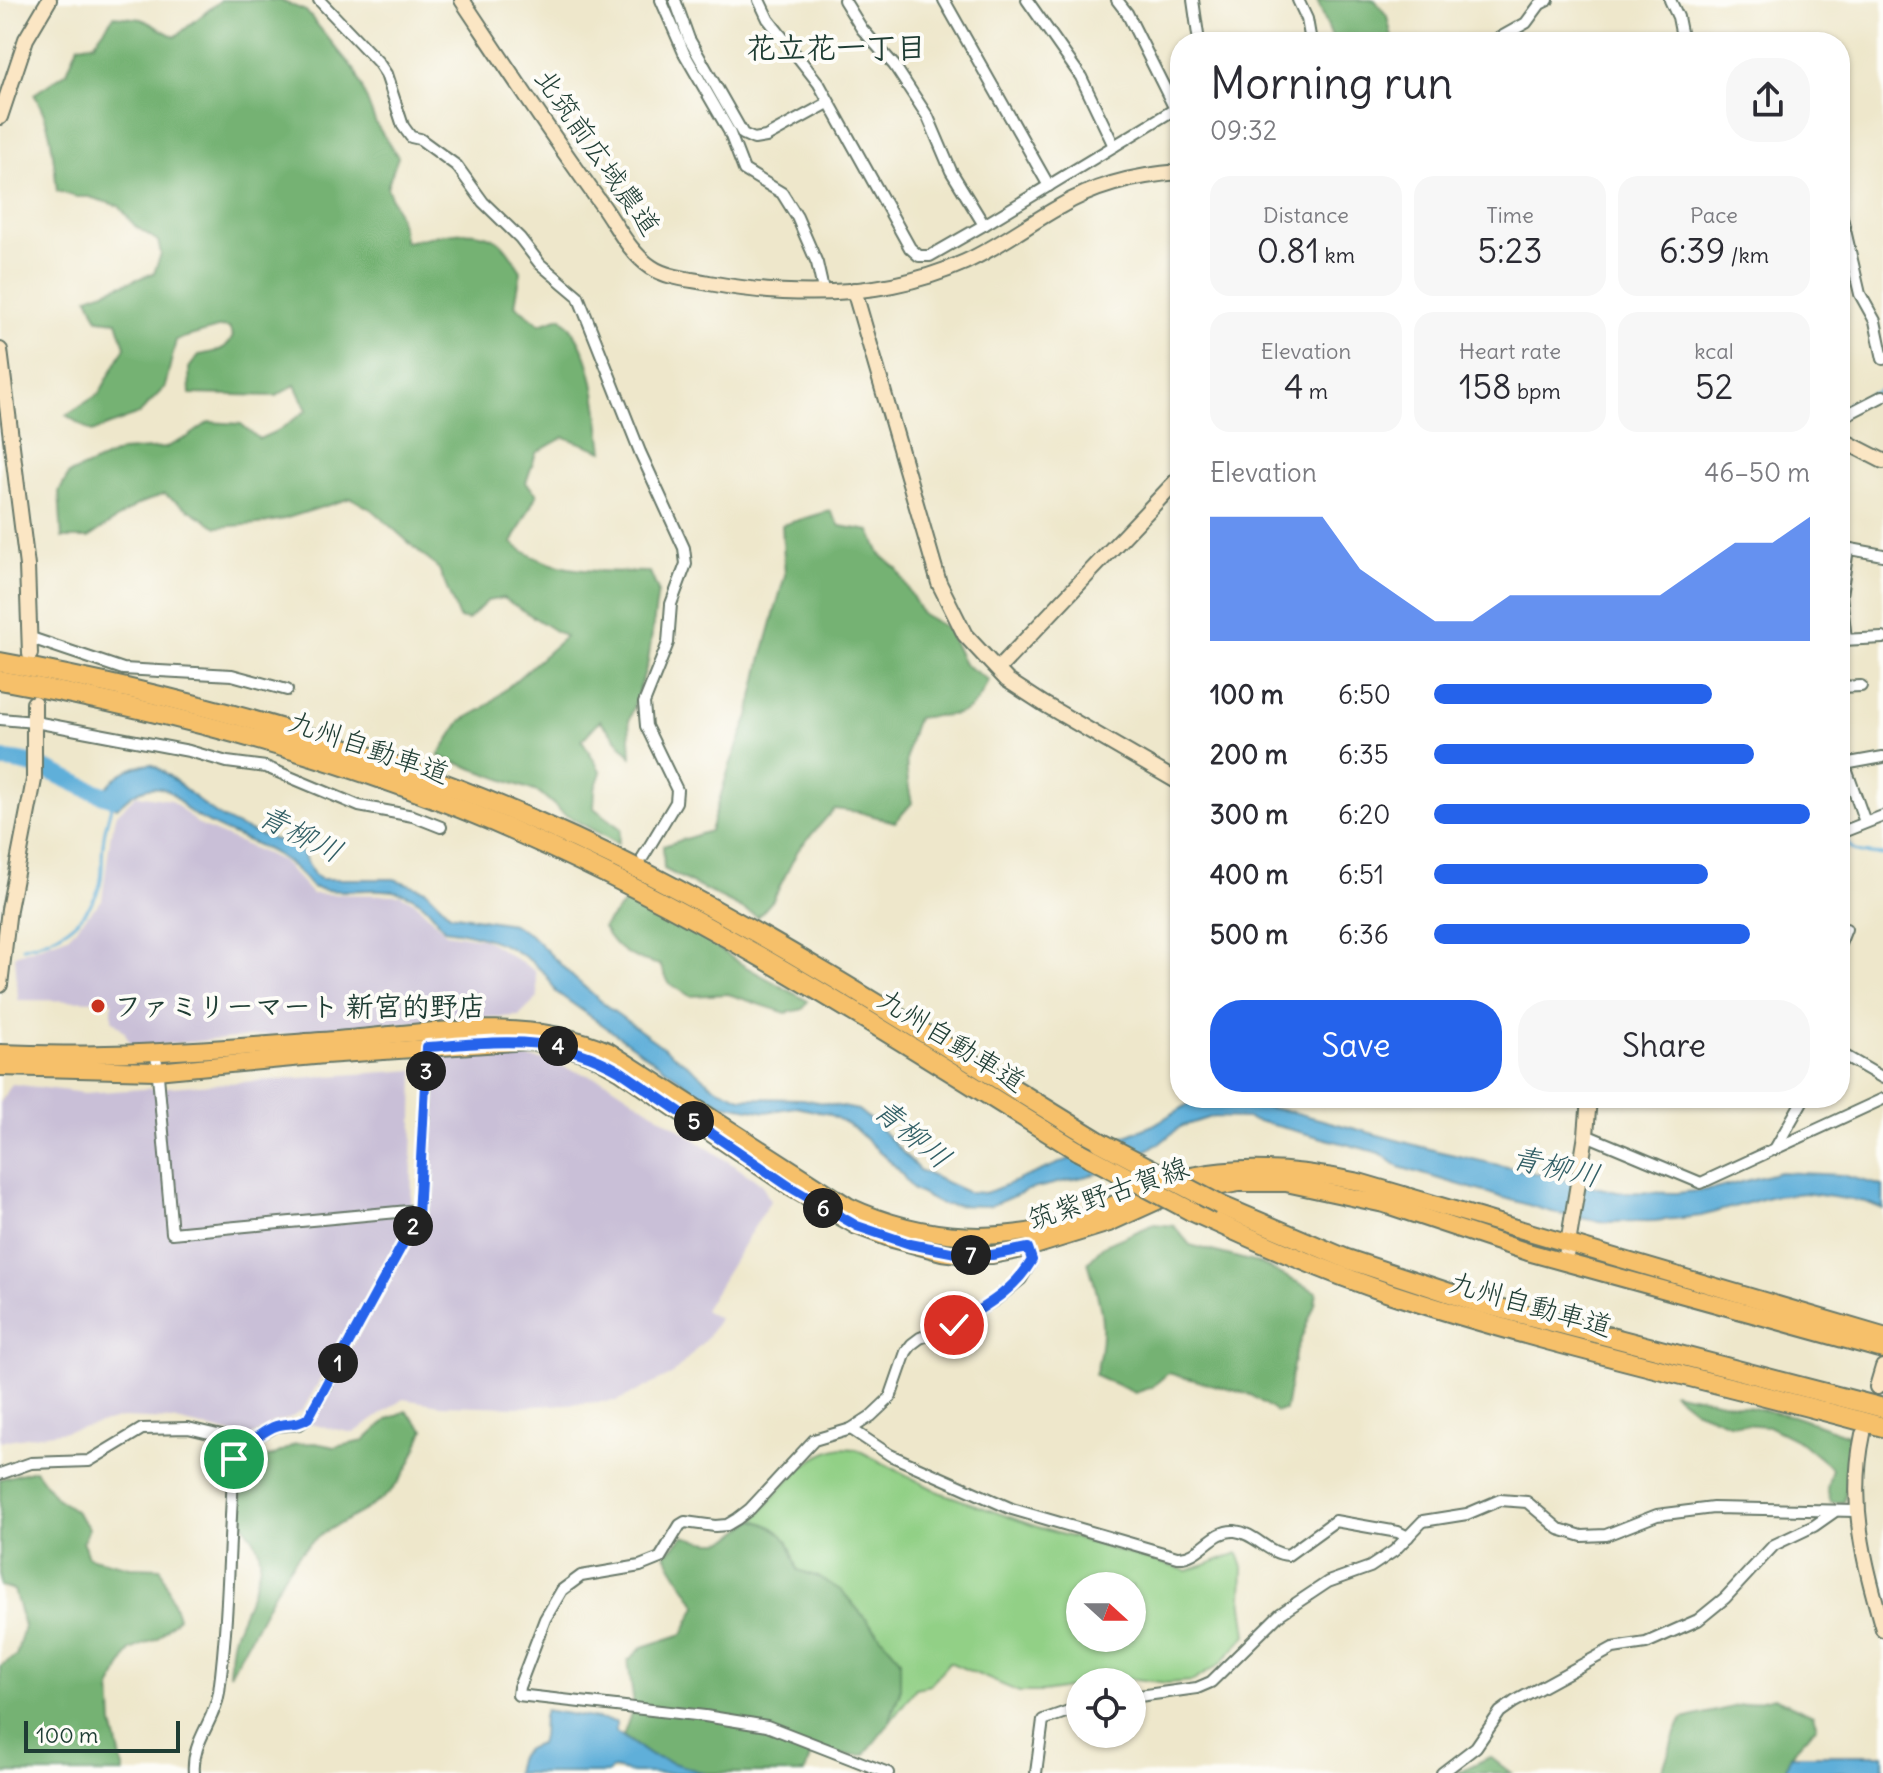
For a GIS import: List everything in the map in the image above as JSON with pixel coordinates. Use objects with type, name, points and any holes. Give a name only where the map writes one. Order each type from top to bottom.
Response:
[{"type":"highway","name":"九州自動車道","points":[[0,662],[153,692],[351,749],[536,821],[609,865]]},
{"type":"highway","name":"九州自動車道","points":[[0,680],[148,710],[237,733],[343,765],[522,834],[644,874],[724,915],[804,962],[1100,1142],[1220,1205],[1347,1259],[1480,1303],[1883,1408]]},
{"type":"highway","name":"九州自動車道","points":[[644,874],[822,993],[1078,1151],[1191,1211],[1338,1275],[1459,1315],[1883,1427]]},
{"type":"main road","name":"筑紫野古賀線","points":[[0,1067],[156,1071],[429,1040],[481,1029],[535,1031],[584,1040],[608,1051],[848,1206],[877,1220],[908,1229],[987,1237],[1021,1233],[1084,1216],[1159,1184],[1203,1174],[1247,1168],[1311,1173],[1359,1182],[1567,1254],[1883,1350]]},
{"type":"main road","name":"筑紫野古賀線","points":[[0,1053],[67,1056],[429,1040],[528,1041],[573,1049],[595,1057],[790,1187],[857,1226],[910,1244],[966,1255],[992,1255],[1028,1248],[1109,1223],[1173,1194],[1263,1181],[1356,1197],[1883,1336]]},
{"type":"street","points":[[0,117],[26,39],[49,0]]},
{"type":"street","points":[[319,0],[378,62],[386,74],[403,126],[411,137],[420,139],[457,166],[483,202],[520,238],[540,264],[578,296],[640,452],[684,548],[686,564],[671,604],[668,643],[644,703],[646,726],[677,790],[676,802],[644,874]]},
{"type":"street","name":"北筑前広域農道","points":[[462,0],[558,145],[634,251],[652,267],[676,277],[726,286],[824,294],[897,284],[964,262],[1003,242],[1060,205],[1091,191],[1146,176],[1170,173]]},
{"type":"street","points":[[661,0],[684,53],[729,131],[744,170],[782,193],[797,217],[817,263],[824,294]]},
{"type":"street","points":[[675,0],[689,39],[743,134],[754,139],[766,137],[828,103]]},
{"type":"street","points":[[759,0],[768,19],[819,84],[910,248],[919,256],[930,256],[984,225],[1170,112]]},
{"type":"street","points":[[844,0],[862,29],[894,65],[928,117],[951,171],[984,225]]},
{"type":"street","points":[[944,0],[1049,186]]},
{"type":"street","points":[[1027,0],[1081,77],[1114,146]]},
{"type":"street","points":[[1117,0],[1170,92]]},
{"type":"street","points":[[1193,0],[1198,32]]},
{"type":"street","points":[[1298,0],[1309,32]]},
{"type":"street","points":[[1510,32],[1526,23],[1540,4],[1548,0]]},
{"type":"street","points":[[1670,0],[1681,32]]},
{"type":"street","points":[[1850,252],[1860,294],[1875,321],[1883,358]]},
{"type":"street","points":[[854,290],[939,583],[965,635],[1007,680],[1170,777]]},
{"type":"street","points":[[0,350],[27,566],[30,654]]},
{"type":"street","points":[[1850,413],[1883,396]]},
{"type":"street","points":[[1850,444],[1883,461]]},
{"type":"street","points":[[998,669],[1170,488]]},
{"type":"street","points":[[1850,549],[1883,555]]},
{"type":"street","points":[[28,637],[123,669],[232,675],[287,690]]},
{"type":"street","points":[[1850,640],[1883,638]]},
{"type":"street","points":[[1850,687],[1861,686]]},
{"type":"street","points":[[0,985],[9,909],[34,780],[34,703]]},
{"type":"street","points":[[0,719],[35,722],[278,770],[359,806],[413,816],[441,827]]},
{"type":"street","points":[[1850,763],[1883,757]]},
{"type":"street","points":[[1850,781],[1865,822]]},
{"type":"street","points":[[1850,829],[1883,816]]},
{"type":"street","points":[[0,1474],[31,1463],[89,1461],[142,1429],[188,1428],[238,1442],[252,1441],[276,1426],[300,1424],[308,1418],[418,1216],[429,1040]]},
{"type":"street","points":[[156,1053],[172,1233],[419,1210]]},
{"type":"street","points":[[1850,1059],[1883,1078]]},
{"type":"street","points":[[1586,1135],[1701,1183],[1883,1099]]},
{"type":"street","points":[[1567,1254],[1588,1108]]},
{"type":"street","points":[[1775,1150],[1798,1108]]},
{"type":"street","points":[[888,1773],[767,1726],[518,1695],[545,1619],[562,1590],[581,1576],[640,1566],[660,1558],[685,1522],[715,1526],[727,1525],[737,1519],[814,1440],[851,1429],[890,1398],[906,1352],[912,1344],[954,1325],[995,1300],[1021,1279],[1032,1260],[1028,1248]]},
{"type":"street","points":[[1877,1387],[1883,1367]]},
{"type":"street","points":[[851,1429],[890,1455],[1012,1509],[1177,1557],[1184,1558],[1221,1533],[1235,1531],[1250,1536],[1278,1555],[1288,1555],[1335,1521],[1398,1532],[1408,1537]]},
{"type":"street","points":[[1863,1434],[1855,1485],[1856,1511],[1883,1629]]},
{"type":"street","points":[[194,1773],[193,1760],[198,1744],[218,1697],[234,1459],[238,1442]]},
{"type":"street","points":[[1146,1695],[1197,1688],[1211,1682],[1280,1614],[1328,1582],[1370,1567],[1423,1521],[1467,1514],[1500,1500],[1527,1502],[1559,1529],[1582,1536],[1606,1535],[1657,1515],[1713,1508],[1856,1511]]},
{"type":"street","points":[[1442,1773],[1476,1747],[1500,1712],[1514,1702],[1613,1648],[1646,1643],[1698,1620],[1725,1598],[1774,1545],[1835,1512]]},
{"type":"street","points":[[1036,1773],[1043,1720],[1066,1712]]},
{"type":"shaded area","points":[[136,795],[171,800],[199,825],[282,861],[312,894],[401,895],[416,903],[446,933],[484,939],[535,971],[538,998],[519,1016],[132,1047],[124,1031],[112,1019],[112,1001],[18,1000],[15,955],[68,936],[102,900],[111,833],[117,814]]},
{"type":"shaded area","points":[[486,1055],[543,1060],[608,1082],[762,1184],[770,1201],[704,1310],[719,1319],[706,1339],[673,1374],[617,1401],[519,1407],[441,1405],[403,1399],[354,1433],[309,1424],[423,1217],[433,1057]]},
{"type":"shaded area","points":[[414,1070],[411,1220],[303,1410],[289,1419],[274,1422],[250,1438],[172,1420],[122,1418],[73,1430],[0,1441],[0,1103],[12,1084],[85,1093]]},
{"type":"green space","points":[[221,0],[279,0],[306,11],[356,72],[376,124],[398,157],[387,187],[405,242],[460,233],[497,240],[521,271],[515,305],[540,324],[561,317],[581,345],[596,398],[603,451],[564,437],[536,453],[526,483],[537,494],[512,543],[544,561],[578,570],[650,572],[658,591],[648,662],[629,721],[631,756],[600,720],[582,740],[601,772],[595,789],[594,808],[621,829],[618,844],[564,814],[540,793],[438,756],[461,721],[483,709],[565,637],[503,598],[487,601],[468,620],[459,618],[439,569],[372,510],[351,498],[284,519],[217,527],[164,494],[137,505],[88,538],[62,538],[59,492],[69,474],[121,451],[165,448],[209,422],[241,424],[259,439],[279,430],[307,410],[295,385],[276,396],[190,394],[189,368],[199,355],[224,348],[233,336],[229,328],[221,327],[176,340],[165,387],[139,414],[92,432],[66,415],[99,394],[125,347],[117,321],[98,319],[88,297],[154,273],[161,254],[158,241],[135,226],[119,206],[57,191],[49,129],[34,94],[67,72],[78,45],[94,43],[114,16],[142,19],[175,37]]},
{"type":"green space","points":[[1317,0],[1375,0],[1387,16],[1391,32],[1330,32]]},
{"type":"green space","points":[[830,511],[840,526],[870,531],[880,554],[897,569],[922,614],[947,628],[964,664],[988,680],[982,694],[969,709],[952,715],[917,718],[907,760],[912,803],[895,822],[834,809],[798,850],[773,900],[758,917],[664,869],[663,846],[710,831],[749,716],[785,575],[782,525]]},
{"type":"green space","points":[[627,900],[701,937],[746,967],[808,1001],[803,1009],[786,1013],[728,994],[690,996],[669,983],[660,965],[626,953],[608,936],[603,927]]},
{"type":"green space","points":[[1154,1224],[1174,1226],[1190,1245],[1261,1264],[1317,1292],[1295,1354],[1285,1410],[1276,1412],[1251,1395],[1168,1373],[1152,1387],[1135,1393],[1095,1375],[1102,1318],[1088,1262],[1103,1246]]},
{"type":"green space","points":[[1672,1392],[1793,1416],[1854,1437],[1844,1502],[1831,1503],[1827,1488],[1832,1468],[1802,1443],[1768,1426],[1729,1423],[1694,1409]]},
{"type":"green space","points":[[406,1411],[424,1430],[403,1476],[383,1498],[305,1548],[274,1591],[229,1674],[233,1638],[260,1565],[258,1548],[241,1512],[244,1483],[256,1459],[273,1456],[295,1444],[315,1443],[335,1447],[364,1441],[388,1419]]},
{"type":"green space","points":[[842,1448],[856,1449],[939,1492],[1043,1529],[1188,1571],[1238,1553],[1243,1568],[1242,1598],[1247,1635],[1220,1664],[1193,1681],[1146,1680],[1146,1668],[1066,1668],[1066,1688],[1019,1692],[949,1662],[930,1685],[916,1688],[888,1725],[900,1691],[877,1631],[818,1577],[798,1571],[785,1538],[774,1528],[755,1520],[793,1476],[816,1458]]},
{"type":"green space","points":[[35,1470],[56,1498],[74,1510],[89,1528],[83,1542],[88,1557],[130,1567],[161,1568],[178,1617],[157,1639],[130,1650],[111,1686],[113,1724],[124,1773],[0,1773],[0,1666],[16,1656],[24,1626],[14,1590],[0,1586],[0,1479]]},
{"type":"green space","points":[[755,1520],[780,1532],[792,1551],[798,1570],[842,1591],[900,1659],[900,1691],[888,1725],[864,1755],[843,1755],[813,1747],[805,1773],[704,1773],[651,1756],[623,1736],[634,1705],[628,1661],[643,1647],[683,1634],[697,1606],[665,1555],[683,1536],[723,1541]]},
{"type":"green space","points":[[1774,1697],[1813,1715],[1817,1726],[1790,1755],[1785,1773],[1660,1773],[1683,1719]]},
{"type":"green space","points":[[1490,1757],[1511,1773],[1456,1773]]},
{"type":"water","points":[[151,764],[222,818],[249,831],[299,847],[314,875],[321,879],[394,879],[426,890],[450,914],[512,924],[532,936],[609,1008],[713,1086],[741,1098],[803,1099],[858,1110],[878,1126],[919,1170],[967,1192],[986,1193],[1153,1125],[1182,1108],[1271,1108],[1437,1151],[1617,1192],[1677,1193],[1715,1189],[1780,1172],[1842,1175],[1883,1186],[1883,1209],[1866,1202],[1805,1193],[1773,1196],[1701,1216],[1604,1222],[1559,1214],[1399,1167],[1380,1153],[1246,1118],[1211,1117],[1180,1127],[1159,1144],[1100,1173],[1028,1190],[990,1206],[942,1205],[913,1190],[898,1169],[853,1127],[829,1114],[796,1107],[766,1112],[723,1104],[701,1094],[556,992],[544,973],[521,954],[484,937],[444,929],[426,907],[407,895],[394,891],[339,891],[312,887],[284,860],[193,814],[165,789],[142,790],[117,808],[100,799],[121,774]]},
{"type":"water","points":[[545,1710],[616,1722],[616,1732],[651,1756],[704,1773],[633,1773],[613,1769],[607,1773],[515,1773],[522,1753],[540,1744]]},
{"type":"water","points":[[1790,1755],[1883,1755],[1883,1773],[1785,1773]]},
{"type":"waterway","points":[[1850,403],[1883,389]]},
{"type":"waterway","name":"青柳川","points":[[0,760],[31,764],[114,798],[119,788]]},
{"type":"waterway","points":[[23,947],[47,940],[68,928],[93,900],[101,883],[104,834],[113,802]]},
{"type":"waterway","points":[[1850,845],[1864,854],[1883,855]]},
{"type":"place","name":"ファミリーマート 新宮的野店","points":[[98,1006]]},
{"type":"district","name":"花立花一丁目","points":[[836,47]]},
{"type":"route","points":[[234,1459],[238,1442],[252,1441],[276,1426],[300,1424],[308,1418],[418,1216],[427,1047],[528,1041],[573,1049],[620,1071],[790,1187],[857,1226],[942,1252],[992,1255],[1028,1248],[1032,1260],[1021,1279],[995,1300],[954,1325]]}]
